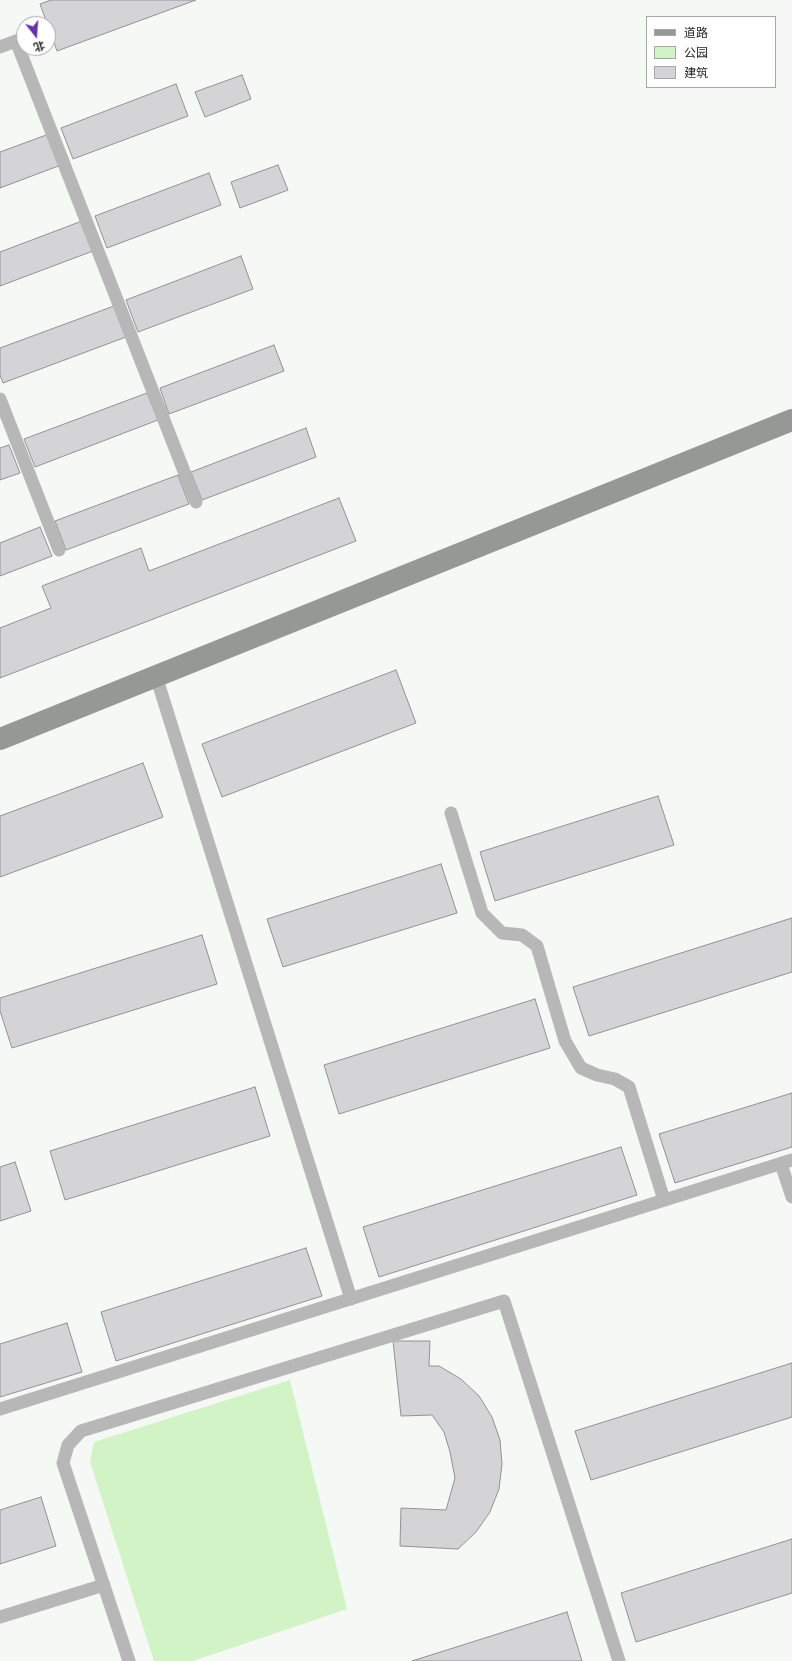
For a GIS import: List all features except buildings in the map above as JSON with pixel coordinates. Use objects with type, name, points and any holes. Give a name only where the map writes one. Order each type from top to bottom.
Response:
[{"type":"street","points":[[0,739],[792,420]]},
{"type":"lane","points":[[0,47],[16,41]]},
{"type":"lane","points":[[26,56],[196,502]]},
{"type":"lane","points":[[0,399],[59,550]]},
{"type":"lane","points":[[156,676],[351,1299]]},
{"type":"lane","points":[[451,814],[482,913],[502,933],[522,935],[537,946],[565,1041],[581,1068],[597,1075],[615,1079],[629,1087],[664,1200]]},
{"type":"lane","points":[[0,1409],[787,1162],[792,1197]]},
{"type":"lane","points":[[129,1661],[63,1463],[68,1445],[81,1431],[504,1301],[619,1661]]},
{"type":"lane","points":[[0,1617],[104,1585]]},
{"type":"green space","points":[[290,1380],[347,1609],[193,1661],[154,1661],[90,1462],[94,1442]]}]
